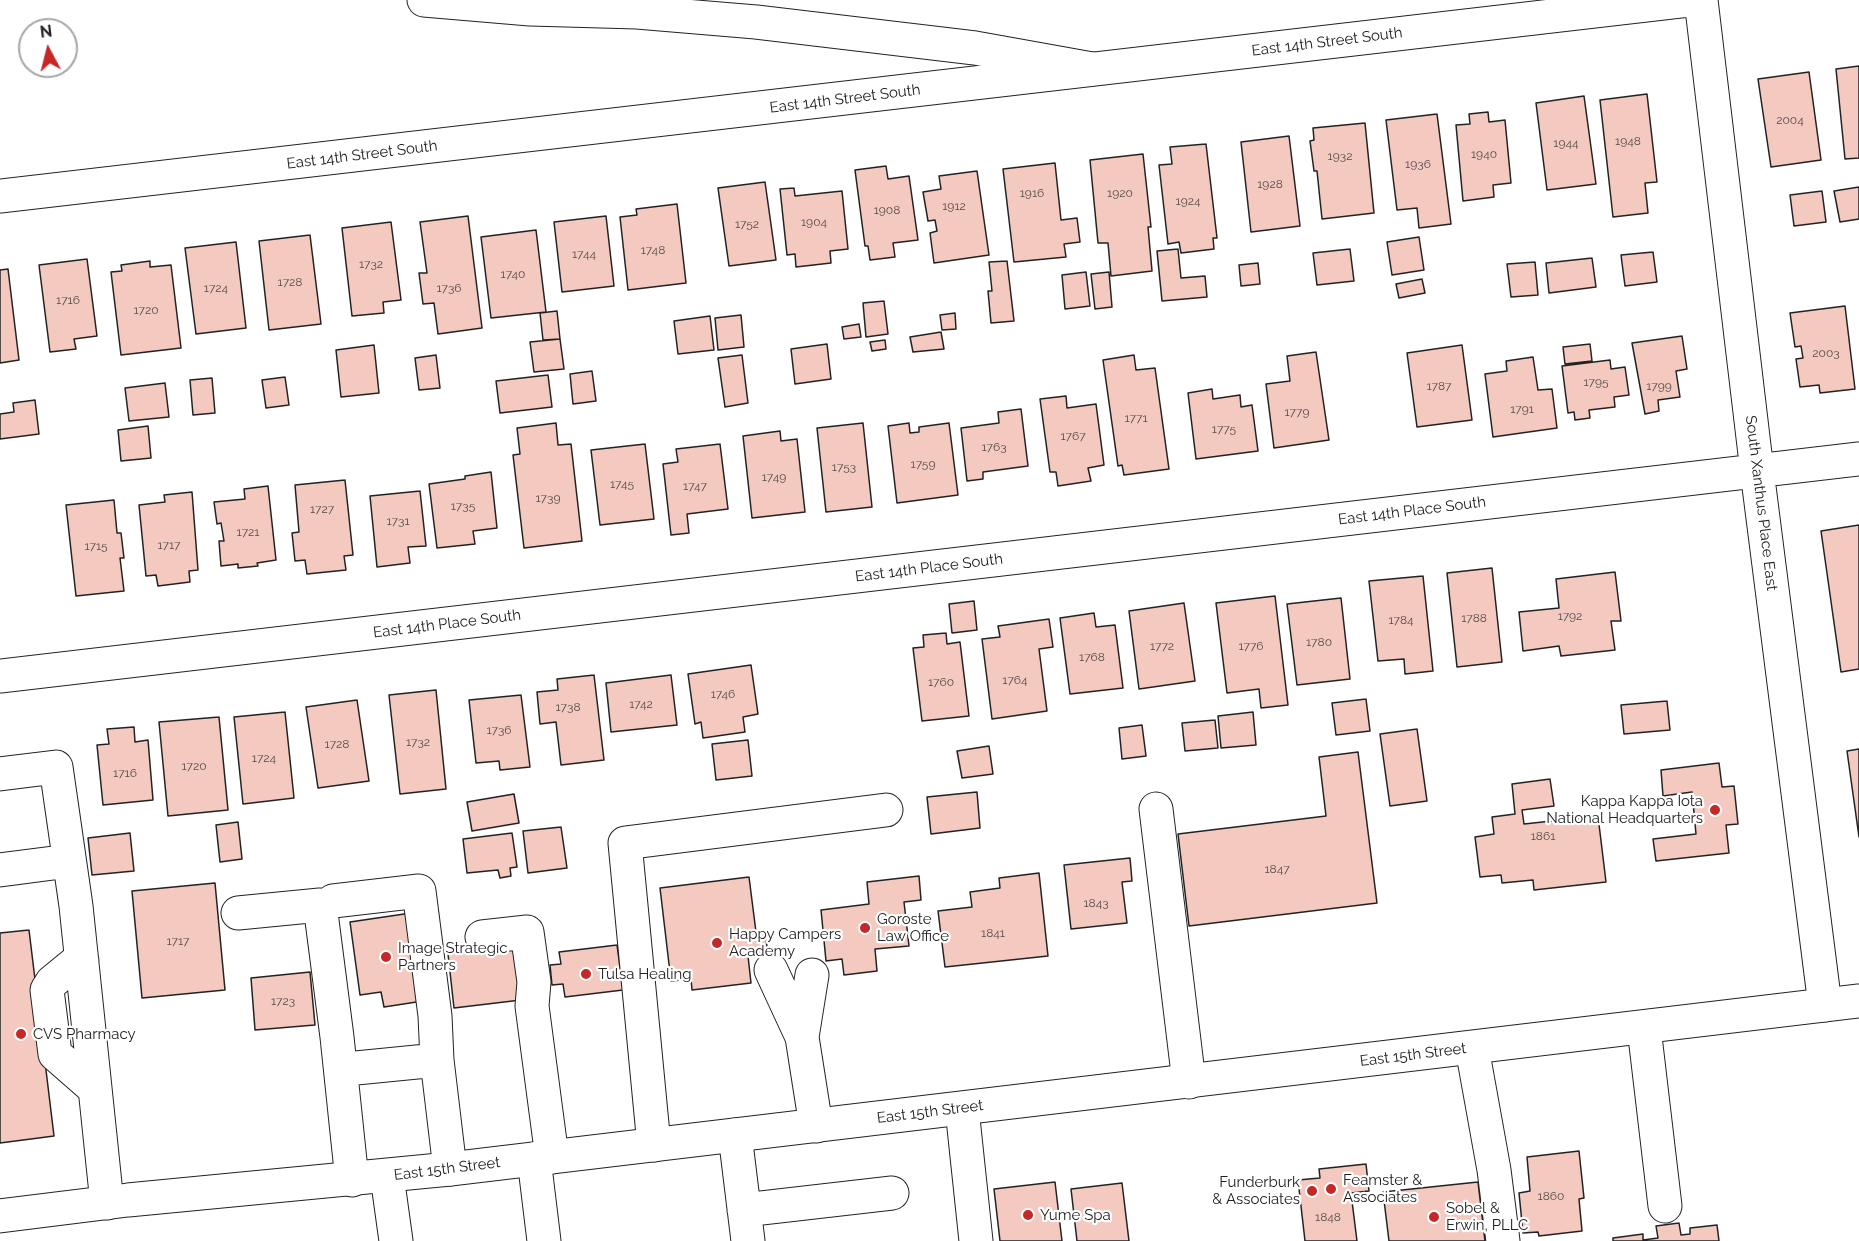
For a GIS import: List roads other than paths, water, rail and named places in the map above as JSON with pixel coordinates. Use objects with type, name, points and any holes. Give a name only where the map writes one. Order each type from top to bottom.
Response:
[{"type":"main road","points":[[424,0],[530,9],[637,12],[756,22],[975,48],[1092,69]]},
{"type":"main road","name":"East 14th Street South","points":[[0,196],[1689,0]]},
{"type":"main road","name":"South Xanthus Place East","points":[[1701,0],[1757,471],[1825,1005]]},
{"type":"main road","name":"East 14th Place South","points":[[0,676],[1859,459]]},
{"type":"main road","points":[[0,774],[56,767],[82,961],[107,1203]]},
{"type":"main road","points":[[1156,809],[1189,1082]]},
{"type":"main road","points":[[654,1145],[625,843],[886,810]]},
{"type":"main road","points":[[0,870],[69,861]]},
{"type":"main road","points":[[333,901],[419,891],[435,1016],[437,1060],[450,1169]]},
{"type":"main road","points":[[238,913],[320,905],[338,1037],[352,1180]]},
{"type":"main road","points":[[482,936],[527,932],[534,982],[532,1006],[543,1158],[544,1241]]},
{"type":"main road","points":[[771,970],[802,1037],[816,1126]]},
{"type":"main road","points":[[802,1037],[813,975]]},
{"type":"main road","name":"East 15th Street","points":[[0,1216],[107,1203],[450,1169],[1859,1001]]},
{"type":"main road","points":[[1644,1028],[1665,1206]]},
{"type":"main road","points":[[1472,1048],[1494,1170],[1503,1241]]},
{"type":"main road","points":[[356,1068],[437,1060]]},
{"type":"main road","points":[[962,1108],[976,1241]]},
{"type":"main road","points":[[735,1135],[746,1225],[892,1193]]},
{"type":"main road","points":[[387,1176],[396,1241]]},
{"type":"place","name":"Kappa Kappa Iota National Headquarters","points":[[1715,810]]},
{"type":"place","name":"Goroste Law Office","points":[[865,928]]},
{"type":"place","name":"Happy Campers Academy","points":[[717,943]]},
{"type":"place","name":"Image Strategic Partners","points":[[386,957]]},
{"type":"place","name":"Tulsa Healing","points":[[586,974]]},
{"type":"place","name":"CVS Pharmacy","points":[[21,1034]]},
{"type":"place","name":"Feamster & Associates","points":[[1331,1189]]},
{"type":"place","name":"Funderburk & Associates","points":[[1312,1191]]},
{"type":"place","name":"Yume Spa","points":[[1028,1215]]},
{"type":"place","name":"Sobel & Erwin, PLLC","points":[[1434,1217]]}]
